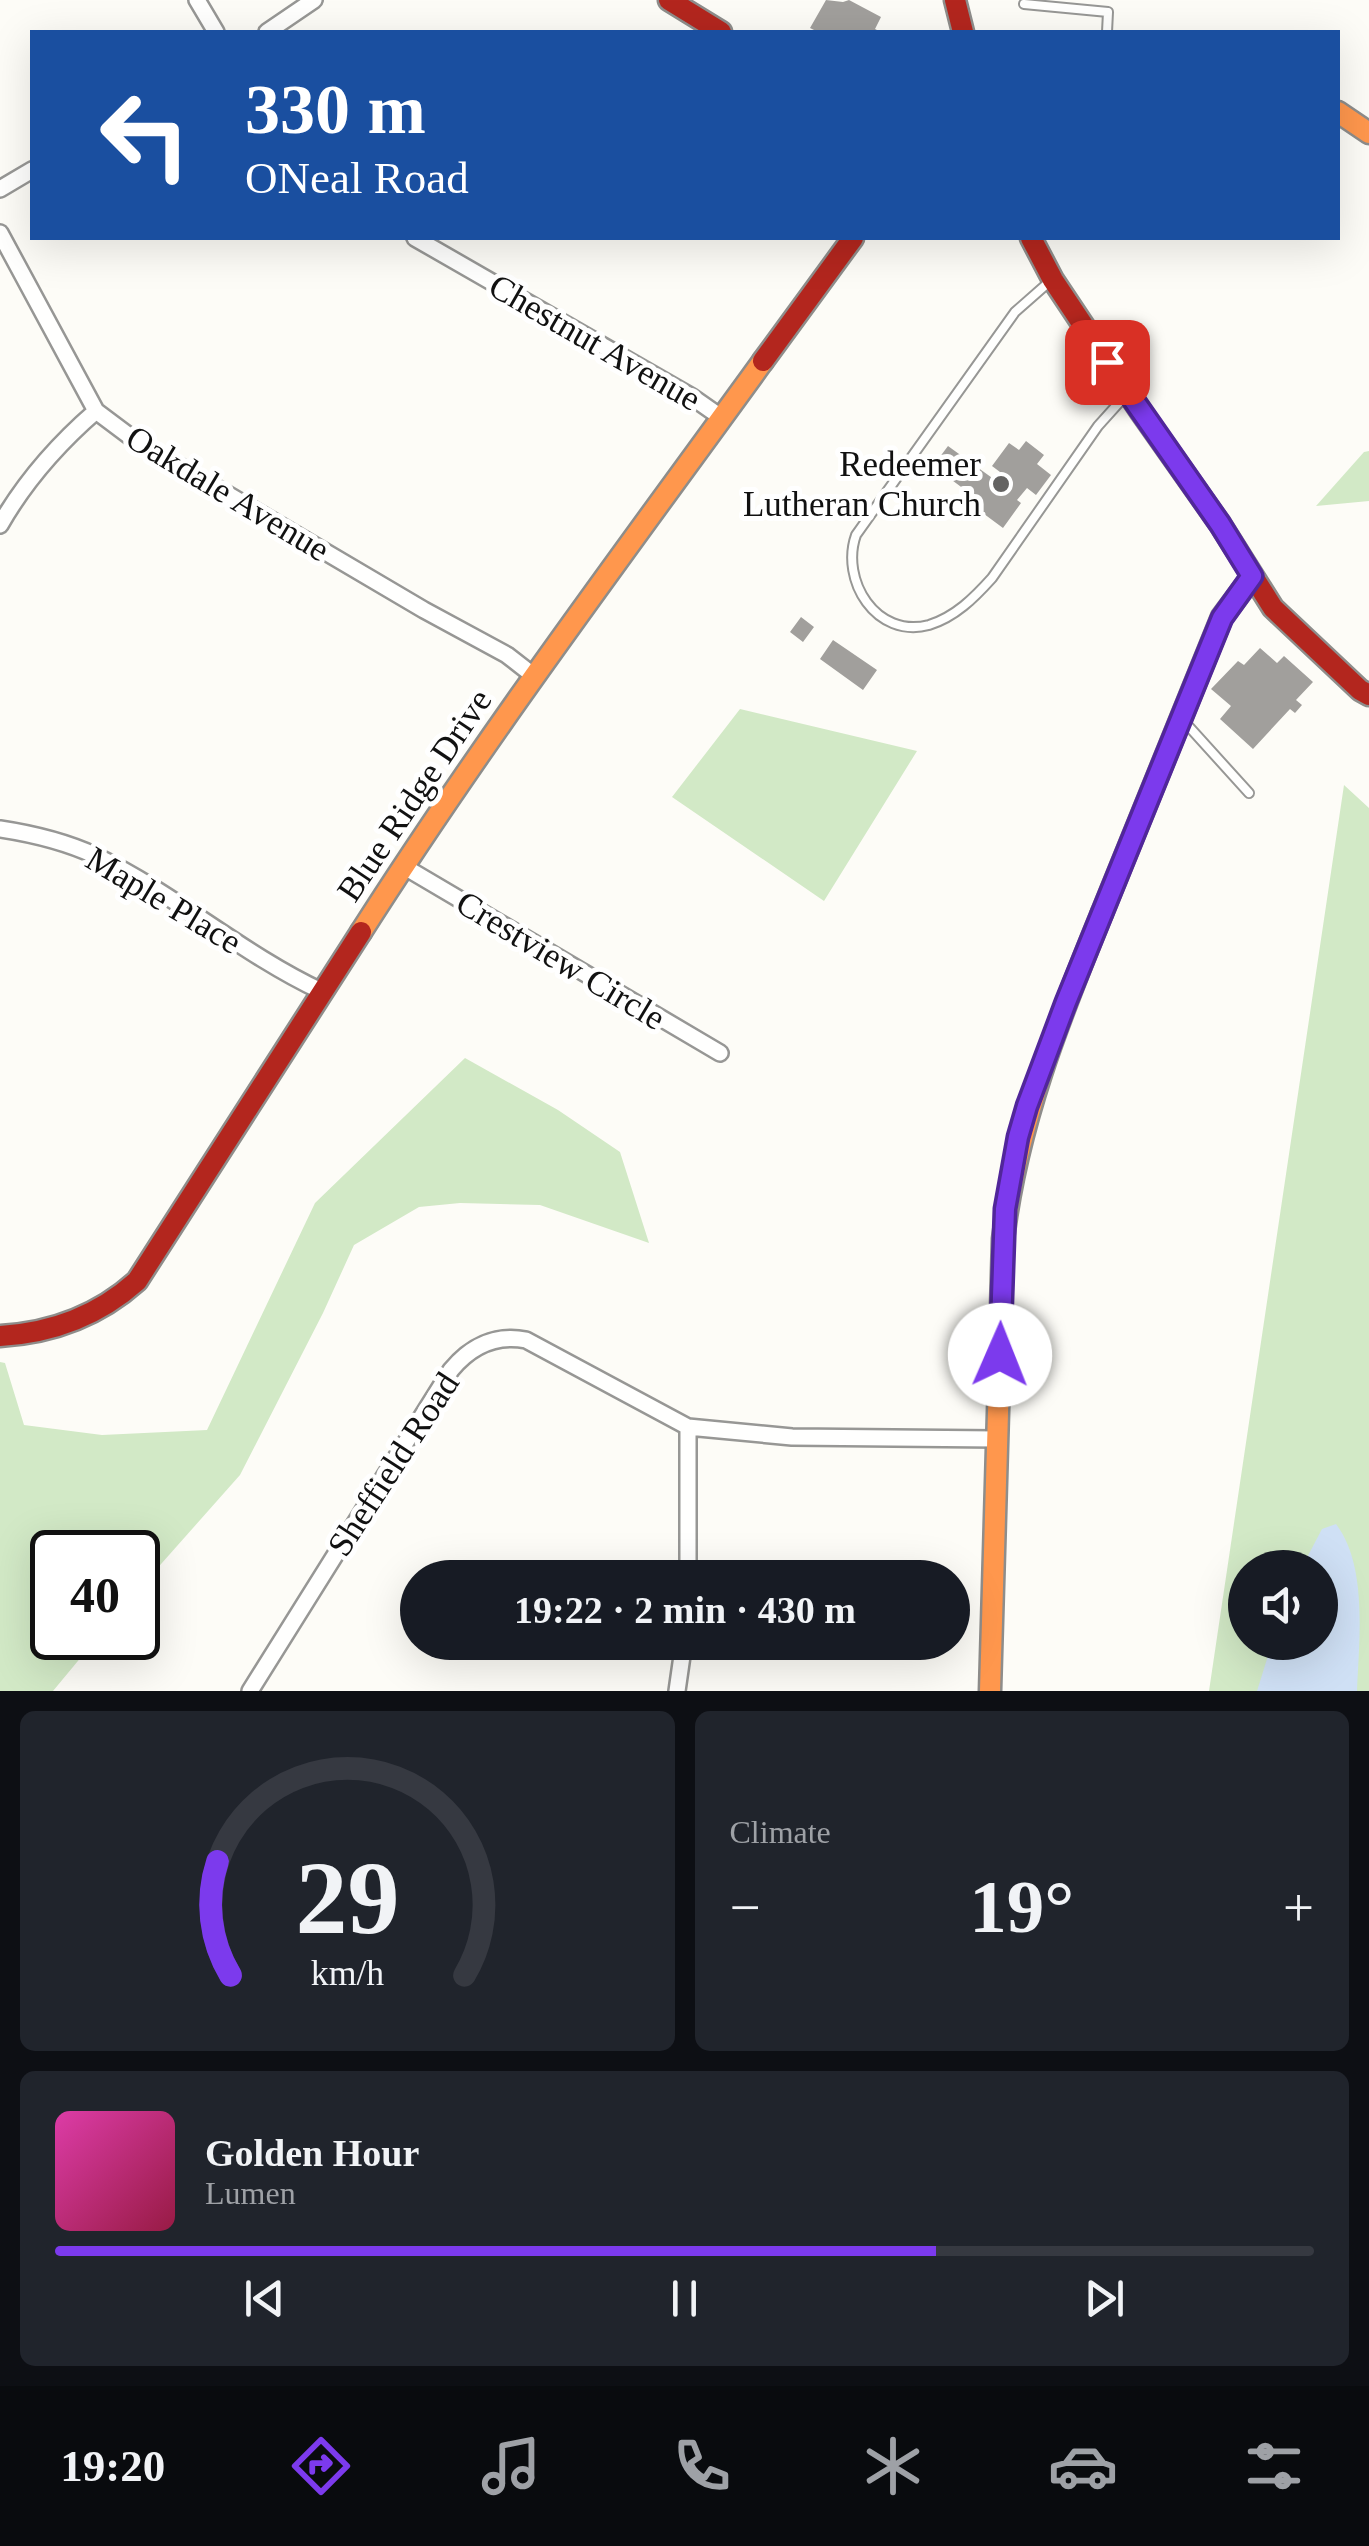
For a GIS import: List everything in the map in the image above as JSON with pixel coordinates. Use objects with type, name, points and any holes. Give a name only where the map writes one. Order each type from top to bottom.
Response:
[{"type":"street","points":[[197,0],[215,30]]},
{"type":"street","points":[[270,30],[314,0]]},
{"type":"street","points":[[669,0],[718,30]]},
{"type":"street","points":[[955,0],[962,30]]},
{"type":"street","points":[[1340,113],[1365,125]]},
{"type":"street","points":[[0,188],[30,171]]},
{"type":"street","name":"Oakdale Avenue","points":[[0,233],[96,411],[132,438],[534,676]]},
{"type":"street","name":"Chestnut Avenue","points":[[418,240],[722,418]]},
{"type":"street","name":"Blue Ridge Drive","points":[[0,1336],[38,1332],[99,1310],[137,1281],[403,866],[534,676],[852,240]]},
{"type":"street","points":[[1032,240],[1053,280],[1273,608],[1369,695]]},
{"type":"street","points":[[0,526],[28,484],[73,431],[96,411]]},
{"type":"street","points":[[990,1691],[1002,1238],[1018,1137],[1066,1002],[1222,618],[1252,576]]},
{"type":"street","name":"Maple Place","points":[[0,829],[51,839],[97,856],[288,976],[321,992]]},
{"type":"street","name":"Crestview Circle","points":[[403,866],[720,1053]]},
{"type":"street","name":"Sheffield Road","points":[[250,1691],[451,1370],[478,1346],[503,1338],[526,1340],[688,1426],[792,1437],[996,1439]]},
{"type":"street","points":[[688,1426],[688,1560]]},
{"type":"street","points":[[677,1691],[681,1660]]},
{"type":"lane","points":[[1024,4],[1108,12],[1107,30]]},
{"type":"lane","points":[[1053,280],[1015,312],[856,535],[851,549],[852,566],[866,602],[879,616],[915,628],[944,618],[976,597],[1098,426],[1128,392]]},
{"type":"lane","points":[[1181,718],[1250,793]]},
{"type":"green space","points":[[1369,451],[1369,501],[1316,506],[1364,452]]},
{"type":"green space","points":[[740,709],[917,751],[824,901],[672,797]]},
{"type":"green space","points":[[1344,785],[1369,808],[1369,1691],[1209,1691],[1228,1563],[1228,1660],[1338,1660],[1338,1550],[1230,1550]]},
{"type":"green space","points":[[465,1058],[558,1110],[620,1152],[649,1243],[540,1205],[460,1203],[419,1207],[354,1245],[240,1475],[160,1565],[160,1530],[30,1530],[30,1660],[79,1660],[53,1691],[0,1691],[0,1362],[5,1363],[24,1425],[102,1435],[207,1430],[315,1203]]},
{"type":"water","points":[[1336,1524],[1353,1561],[1360,1627],[1357,1691],[1257,1691],[1267,1660],[1338,1660],[1338,1550],[1311,1550],[1322,1529]]},
{"type":"building","points":[[826,0],[849,0],[881,17],[877,30],[810,28]]},
{"type":"building","name":"Redeemer Lutheran Church","points":[[1026,441],[1044,455],[1037,464],[1051,475],[1036,495],[1027,488],[1003,528],[976,508],[980,501],[933,466],[948,446],[995,480],[1000,472],[992,466],[1009,443],[1019,450]]},
{"type":"building","points":[[801,617],[814,627],[803,642],[790,632]]},
{"type":"building","points":[[833,640],[877,670],[863,690],[820,659]]},
{"type":"building","points":[[1260,648],[1277,663],[1284,656],[1313,682],[1296,700],[1302,705],[1295,713],[1290,709],[1253,749],[1220,719],[1231,706],[1211,689],[1238,661],[1244,665]]},
{"type":"traffic: slow","points":[[1340,113],[1369,133]]},
{"type":"traffic: slow","points":[[361,932],[507,715],[763,361]]},
{"type":"traffic: slow","points":[[990,1691],[1003,1239],[1009,1196],[1029,1113],[1055,1033],[1102,913]]},
{"type":"traffic: jam","points":[[669,0],[718,30]]},
{"type":"traffic: jam","points":[[955,0],[962,30]]},
{"type":"traffic: jam","points":[[763,361],[852,240]]},
{"type":"traffic: jam","points":[[1032,240],[1053,280],[1273,608],[1369,695]]},
{"type":"traffic: jam","points":[[1102,913],[1222,617],[1252,577]]},
{"type":"traffic: jam","points":[[0,1336],[56,1327],[106,1304],[137,1281],[361,932]]},
{"type":"place","name":"Redeemer Lutheran Church","points":[[1001,484]]},
{"type":"route","points":[[1000,1355],[1005,1209],[1027,1106],[1222,618],[1252,576],[1107,362]]}]
